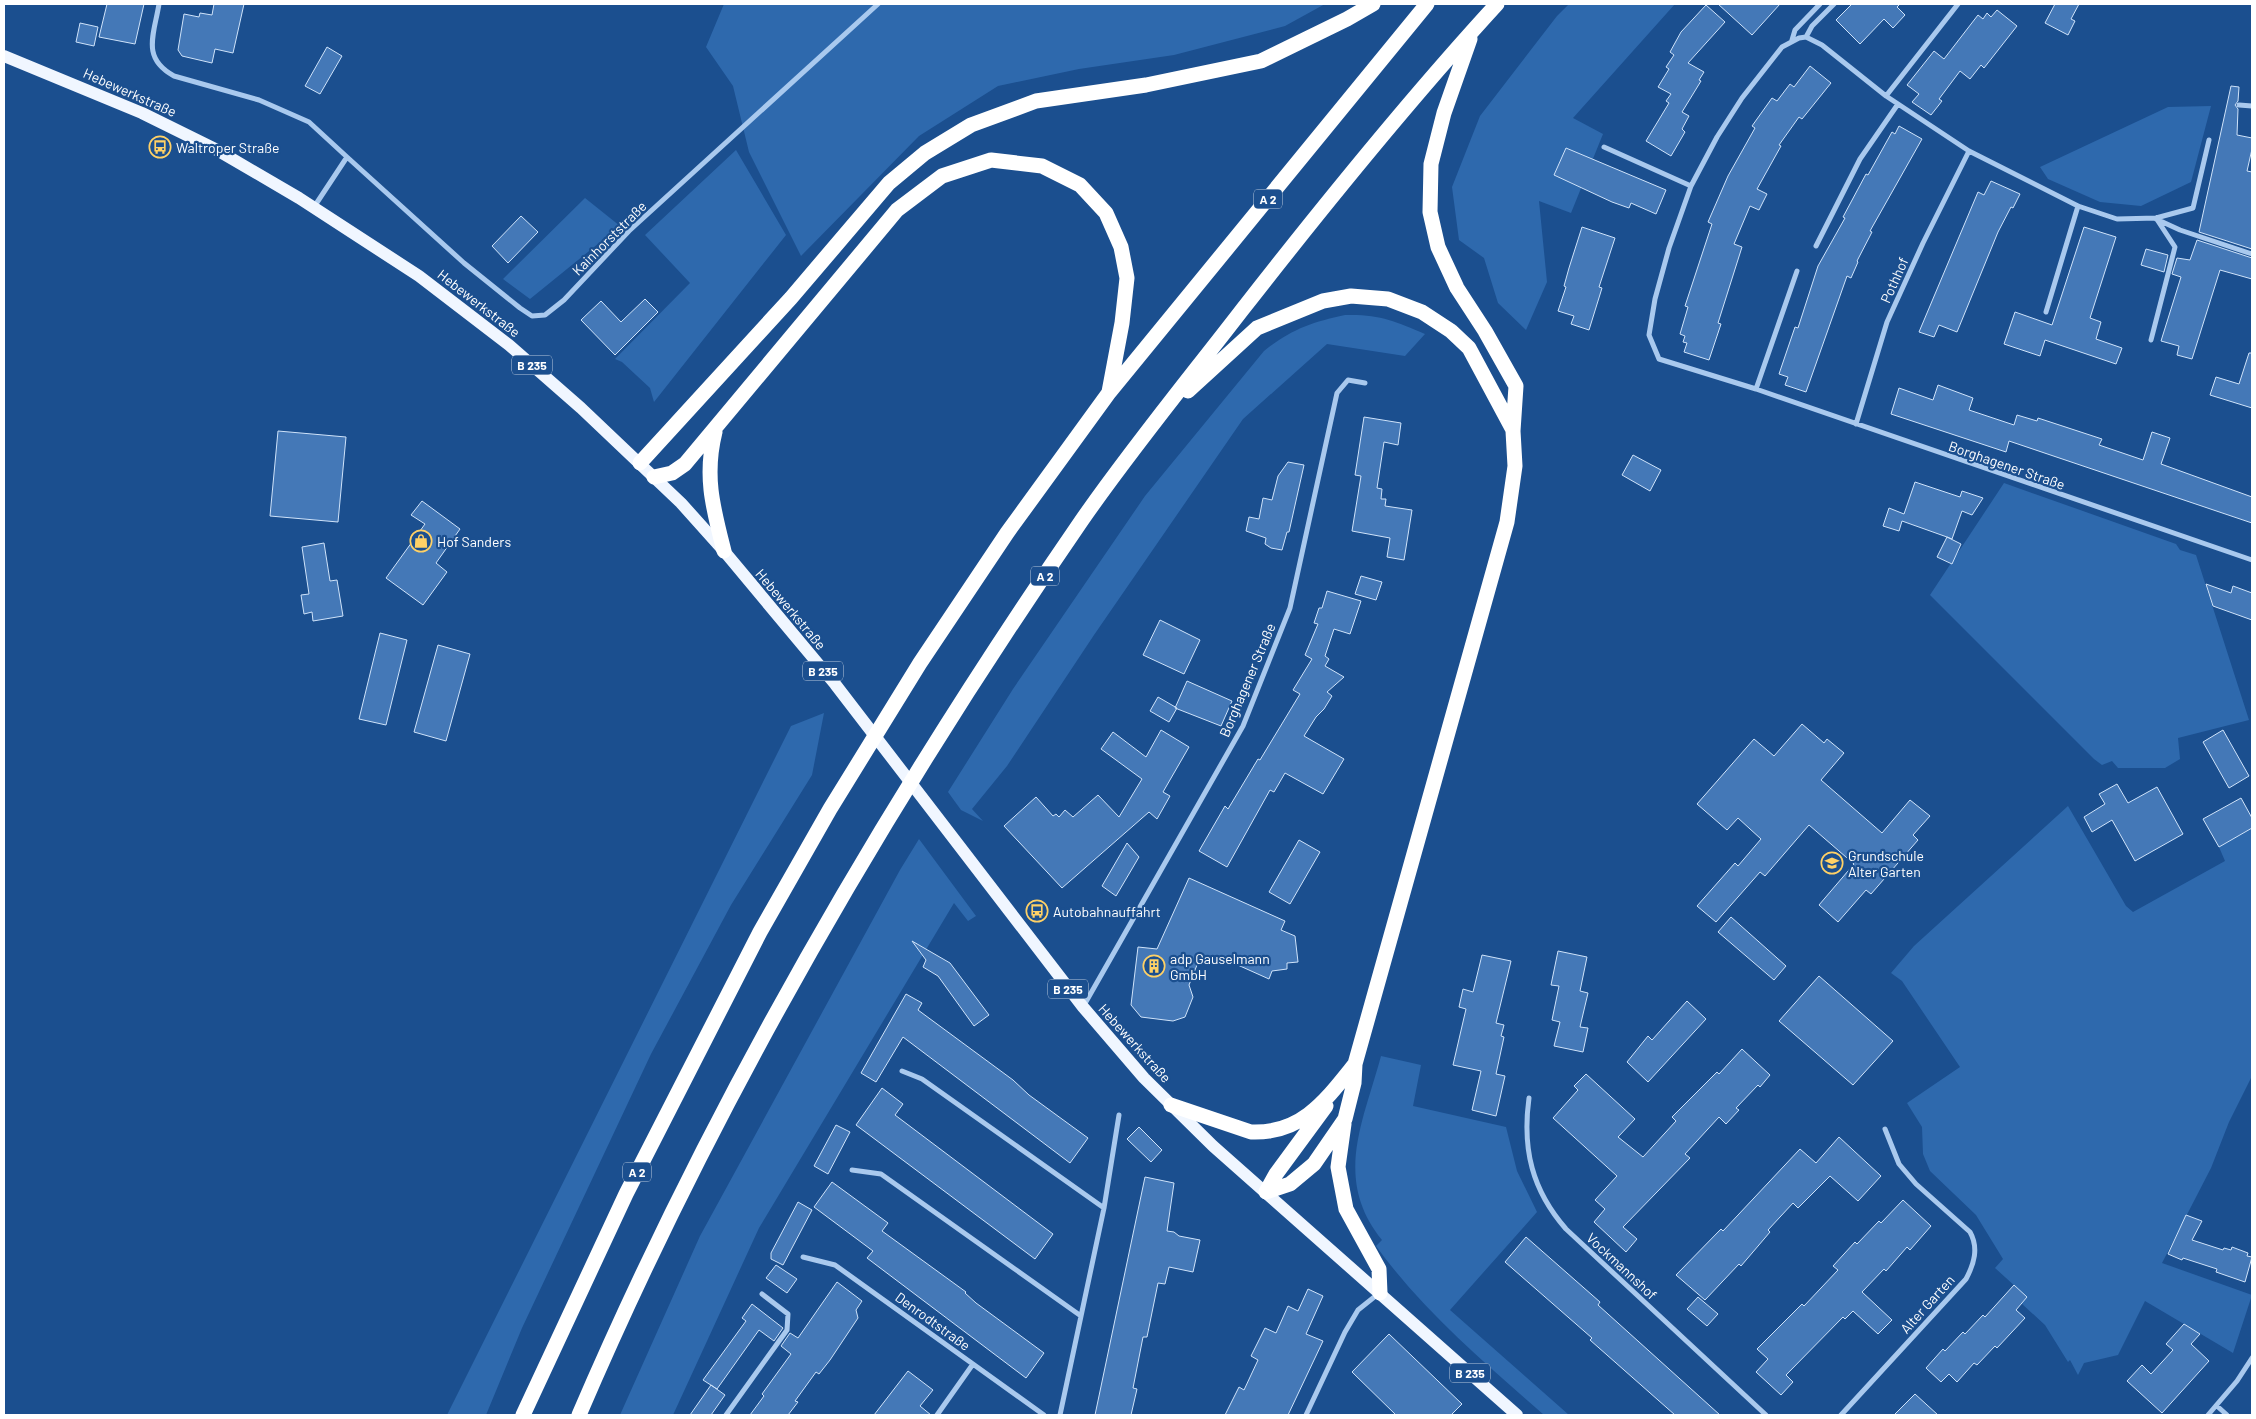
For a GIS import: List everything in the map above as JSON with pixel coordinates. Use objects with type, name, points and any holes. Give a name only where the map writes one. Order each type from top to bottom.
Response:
[{"type":"highway","points":[[640,463],[790,298],[889,183],[925,153],[971,125],[1036,101],[1146,86],[1261,61],[1347,19],[1373,4]]},
{"type":"highway","name":"A 2","points":[[524,1415],[626,1194],[760,932],[830,809],[920,663],[1007,533],[1108,394],[1427,4]]},
{"type":"highway","name":"A 2","points":[[579,1415],[601,1363],[692,1172],[813,946],[871,847],[939,738],[1084,518],[1157,419],[1314,217],[1391,123],[1497,4]]},
{"type":"highway","points":[[1380,1292],[1379,1269],[1346,1209],[1338,1167],[1345,1119],[1354,1083],[1355,1064],[1507,522],[1515,466],[1513,431],[1516,386],[1485,331],[1457,288],[1438,247],[1430,212],[1431,164],[1444,113],[1472,31]]},
{"type":"highway","points":[[654,476],[672,473],[685,464],[897,210],[942,176],[991,160],[1042,166],[1080,185],[1106,213],[1121,247],[1127,278],[1122,323],[1108,394]]},
{"type":"highway","points":[[1157,419],[1257,328],[1323,300],[1351,296],[1388,299],[1422,312],[1451,330],[1469,348],[1513,431]]},
{"type":"highway","points":[[716,428],[709,456],[709,477],[724,551]]},
{"type":"highway","points":[[1171,1105],[1251,1132],[1263,1133],[1282,1129],[1304,1119],[1355,1064]]},
{"type":"highway","points":[[1266,1192],[1276,1174],[1319,1117],[1341,1081]]},
{"type":"highway","points":[[1266,1192],[1290,1184],[1314,1164],[1345,1119]]},
{"type":"main road","name":"Hebewerkstraße","points":[[4,56],[142,113],[217,150],[313,208],[419,276],[509,345],[581,408],[654,476],[724,551],[835,684],[1083,1007],[1144,1078],[1266,1192],[1518,1415]]},
{"type":"street","points":[[159,4],[152,46],[154,60],[163,70],[174,76],[259,100],[309,122],[347,157],[313,208]]},
{"type":"street","name":"Kainhorststraße","points":[[347,157],[464,263],[520,308],[532,316],[545,314],[564,300],[629,232],[878,4]]},
{"type":"street","points":[[1792,40],[1795,30],[1820,4]]},
{"type":"street","points":[[1806,37],[1812,26],[1834,4]]},
{"type":"street","points":[[1886,96],[1958,4]]},
{"type":"street","points":[[1604,147],[1691,186],[1717,137],[1742,98],[1782,47],[1792,40],[1806,37],[1822,45],[1886,96],[1969,151],[2078,206],[2117,219],[2156,218],[2193,208],[2209,140]]},
{"type":"street","points":[[1816,246],[1860,159],[1898,104]]},
{"type":"street","points":[[2239,105],[2252,106]]},
{"type":"street","name":"Pothhof","points":[[1856,424],[1887,322],[1923,242],[1969,151]]},
{"type":"street","name":"Borghagener Straße","points":[[1691,186],[1669,248],[1655,299],[1650,336],[1659,359],[1756,388],[2252,560]]},
{"type":"street","points":[[2046,312],[2078,206]]},
{"type":"street","points":[[2156,218],[2180,230],[2252,254]]},
{"type":"street","points":[[2151,340],[2175,247],[2156,218]]},
{"type":"street","points":[[1756,388],[1797,271]]},
{"type":"street","name":"Borghagener Straße","points":[[1083,1007],[1243,726],[1290,608],[1337,393],[1348,380],[1365,383]]},
{"type":"street","points":[[902,1071],[922,1078],[1104,1208]]},
{"type":"street","name":"Vockmannshof","points":[[1529,1098],[1525,1124],[1526,1146],[1532,1169],[1553,1214],[1566,1229],[1766,1415]]},
{"type":"street","points":[[1060,1415],[1104,1208],[1119,1115]]},
{"type":"street","name":"Alter Garten","points":[[1841,1415],[1966,1278],[1975,1258],[1974,1239],[1970,1232],[1916,1184],[1899,1164],[1885,1129]]},
{"type":"street","points":[[852,1170],[881,1174],[1081,1316]]},
{"type":"street","name":"Denrodtstraße","points":[[803,1257],[835,1265],[1044,1415]]},
{"type":"street","points":[[1306,1415],[1344,1332],[1358,1310],[1380,1292]]},
{"type":"street","points":[[726,1415],[787,1330],[788,1314],[762,1294]]},
{"type":"street","points":[[2208,1415],[2237,1381],[2252,1358]]},
{"type":"street","points":[[937,1415],[973,1364]]},
{"type":"street","points":[[2217,1406],[2227,1415]]},
{"type":"shaded area","points":[[724,4],[1325,4],[1285,26],[1174,55],[1079,69],[998,86],[919,136],[801,256],[749,152],[733,86],[706,47]]},
{"type":"shaded area","points":[[1569,4],[1675,4],[1573,118],[1603,134],[1571,213],[1539,201],[1547,282],[1526,330],[1498,303],[1484,258],[1459,240],[1452,187],[1480,116],[1557,16]]},
{"type":"shaded area","points":[[2211,106],[2191,182],[2141,206],[2100,202],[2048,179],[2040,167],[2168,107]]},
{"type":"shaded area","points":[[736,150],[786,235],[654,402],[650,388],[622,362],[615,359],[690,283],[645,235]]},
{"type":"shaded area","points":[[585,198],[620,226],[530,299],[503,279]]},
{"type":"shaded area","points":[[1345,315],[1386,319],[1425,334],[1405,356],[1327,344],[1243,419],[1094,635],[1007,766],[972,809],[983,821],[961,810],[948,792],[1013,689],[1145,496],[1264,351],[1292,332]]},
{"type":"shaded area","points":[[2004,483],[2176,544],[2180,550],[2196,555],[2249,720],[2178,738],[2180,759],[2165,768],[2118,768],[2112,761],[2102,765],[2094,759],[1930,595]]},
{"type":"shaded area","points":[[824,713],[812,775],[731,905],[651,1054],[522,1328],[486,1415],[447,1415],[791,726]]},
{"type":"shaded area","points":[[2068,806],[2126,906],[2133,912],[2225,861],[2219,847],[2252,828],[2252,1076],[2229,1122],[2211,1168],[2162,1263],[2252,1295],[2233,1353],[2145,1301],[2118,1355],[2084,1363],[2078,1375],[2070,1360],[2068,1362],[2045,1325],[2021,1303],[2027,1297],[1995,1268],[2003,1259],[1976,1215],[1930,1171],[1923,1154],[1922,1127],[1907,1103],[1960,1067],[1902,981],[1891,973],[1914,946]]},
{"type":"shaded area","points":[[919,839],[976,916],[968,921],[954,903],[759,1228],[673,1415],[620,1415],[700,1236],[900,870]]},
{"type":"shaded area","points":[[1381,1056],[1421,1065],[1413,1106],[1506,1127],[1517,1171],[1537,1212],[1450,1310],[1569,1415],[1544,1415],[1477,1356],[1434,1314],[1394,1270],[1376,1246],[1382,1240],[1367,1217],[1359,1195],[1355,1173],[1356,1150],[1360,1128]]},
{"type":"building","points":[[107,4],[144,4],[135,44],[99,37]]},
{"type":"building","points":[[214,4],[244,4],[233,53],[215,49],[212,63],[182,56],[178,50],[184,14],[199,17],[200,13],[212,15]]},
{"type":"building","points":[[1718,4],[1780,4],[1752,35]]},
{"type":"building","points":[[1852,4],[1900,4],[1897,7],[1905,15],[1893,28],[1884,19],[1860,44],[1836,20]]},
{"type":"building","points":[[2055,4],[2079,4],[2071,19],[2075,21],[2068,35],[2045,23]]},
{"type":"building","points":[[1706,5],[1725,22],[1688,63],[1704,72],[1699,80],[1701,81],[1682,112],[1689,116],[1682,129],[1685,132],[1671,156],[1646,141],[1669,103],[1666,101],[1671,94],[1658,87],[1669,69],[1666,67],[1674,55],[1670,52],[1681,32]]},
{"type":"building","points":[[1997,10],[2017,26],[1984,68],[1981,65],[1970,79],[1960,71],[1939,99],[1942,101],[1931,115],[1912,102],[1919,94],[1907,85],[1934,51],[1944,59],[1978,15],[1983,19],[1987,13],[1991,17]]},
{"type":"building","points":[[80,23],[98,27],[94,46],[76,42]]},
{"type":"building","points":[[327,47],[342,56],[320,94],[305,86]]},
{"type":"building","points":[[1810,66],[1831,83],[1802,119],[1799,117],[1779,145],[1781,146],[1757,189],[1767,194],[1759,210],[1750,206],[1734,244],[1742,247],[1718,323],[1721,324],[1709,360],[1684,352],[1687,343],[1683,342],[1685,336],[1680,334],[1688,307],[1685,306],[1712,224],[1708,222],[1728,176],[1755,128],[1752,126],[1772,98],[1777,101],[1790,84],[1794,87]]},
{"type":"building","points":[[2231,86],[2239,87],[2238,101],[2235,105],[2238,109],[2237,135],[2252,138],[2252,149],[2247,171],[2252,172],[2252,249],[2199,232]]},
{"type":"building","points":[[1899,126],[1922,139],[1870,231],[1872,232],[1857,261],[1851,278],[1847,276],[1806,392],[1785,385],[1788,377],[1779,374],[1795,327],[1798,328],[1818,266],[1845,218],[1843,217],[1866,174],[1868,175],[1892,132],[1895,134]]},
{"type":"building","points":[[1566,148],[1666,190],[1656,214],[1631,203],[1629,208],[1612,202],[1554,175]]},
{"type":"building","points":[[1991,181],[2020,194],[1998,232],[1957,332],[1939,325],[1934,337],[1919,332],[1978,192],[1984,195]]},
{"type":"building","points":[[521,216],[538,232],[508,263],[492,246]]},
{"type":"building","points":[[1582,227],[1615,238],[1599,287],[1602,288],[1589,330],[1571,324],[1574,316],[1558,311]]},
{"type":"building","points":[[2084,227],[2116,237],[2090,318],[2101,322],[2096,339],[2122,348],[2116,364],[2045,340],[2040,356],[2004,344],[2015,312],[2052,325]]},
{"type":"building","points":[[2197,240],[2252,258],[2252,279],[2220,270],[2192,359],[2177,355],[2179,346],[2161,341],[2181,277],[2172,274],[2177,258],[2190,260]]},
{"type":"building","points":[[2146,249],[2168,255],[2164,272],[2141,265]]},
{"type":"building","points":[[645,299],[658,312],[615,355],[581,320],[601,301],[621,322]]},
{"type":"building","points":[[2249,353],[2252,353],[2252,408],[2210,395],[2216,377],[2239,384]]},
{"type":"building","points":[[1938,385],[1973,398],[1969,410],[2014,425],[2017,415],[2037,421],[2038,418],[2102,439],[2099,445],[2143,460],[2152,432],[2170,438],[2161,464],[2252,497],[2252,523],[2009,441],[2006,452],[1891,414],[1899,388],[1933,400]]},
{"type":"building","points":[[1364,417],[1401,423],[1398,445],[1384,442],[1377,488],[1382,489],[1381,499],[1386,499],[1385,506],[1412,510],[1404,560],[1387,557],[1390,538],[1352,531],[1361,476],[1355,475]]},
{"type":"building","points":[[278,431],[346,437],[338,522],[270,516]]},
{"type":"building","points":[[1633,455],[1661,470],[1650,491],[1622,475]]},
{"type":"building","points":[[1288,462],[1304,465],[1289,532],[1287,532],[1282,550],[1271,548],[1265,544],[1266,538],[1246,531],[1249,517],[1259,519],[1263,498],[1272,500],[1278,476]]},
{"type":"building","points":[[1915,482],[1960,497],[1962,491],[1983,498],[1972,515],[1962,511],[1952,539],[1902,521],[1899,531],[1883,526],[1889,508],[1904,514]]},
{"type":"building","points":[[422,501],[460,529],[436,563],[447,572],[423,605],[386,578],[425,524],[411,515]]},
{"type":"building","points":[[1947,537],[1961,544],[1952,564],[1937,557]]},
{"type":"building","points":[[324,543],[330,581],[337,580],[343,616],[313,621],[312,612],[304,614],[301,595],[309,594],[302,547]]},
{"type":"building","points":[[1361,576],[1382,582],[1376,600],[1355,594]]},
{"type":"building","points":[[2206,584],[2231,593],[2233,586],[2252,593],[2252,620],[2213,606]]},
{"type":"building","points":[[1327,591],[1361,601],[1350,634],[1334,629],[1325,656],[1329,659],[1325,666],[1344,677],[1327,692],[1332,696],[1304,736],[1344,759],[1323,794],[1285,773],[1274,792],[1270,790],[1227,867],[1199,851],[1225,806],[1228,809],[1300,694],[1293,690],[1312,659],[1305,655],[1318,624],[1314,623],[1319,608],[1322,608]]},
{"type":"building","points":[[1160,620],[1200,640],[1184,674],[1143,655]]},
{"type":"building","points":[[380,633],[407,640],[386,725],[359,719]]},
{"type":"building","points":[[438,645],[470,654],[446,741],[414,732]]},
{"type":"building","points":[[1187,681],[1232,701],[1221,726],[1175,708]]},
{"type":"building","points":[[1158,697],[1177,708],[1169,722],[1150,711]]},
{"type":"building","points":[[1802,724],[1824,743],[1827,739],[1844,753],[1821,780],[1882,833],[1910,800],[1930,816],[1913,835],[1918,840],[1871,894],[1866,890],[1838,922],[1819,905],[1854,864],[1809,825],[1765,876],[1760,872],[1716,922],[1697,906],[1735,863],[1738,866],[1761,839],[1738,818],[1727,830],[1697,804],[1754,739],[1774,756]]},
{"type":"building","points":[[1161,730],[1189,747],[1163,792],[1170,796],[1157,819],[1149,812],[1062,888],[1004,826],[1036,797],[1053,816],[1056,814],[1059,817],[1065,810],[1073,817],[1098,795],[1119,817],[1142,779],[1101,749],[1113,732],[1146,757]]},
{"type":"building","points":[[2223,730],[2249,776],[2229,788],[2203,742]]},
{"type":"building","points":[[2117,784],[2128,803],[2157,787],[2183,834],[2135,861],[2112,820],[2092,832],[2084,817],[2105,804],[2099,794]]},
{"type":"building","points":[[2241,798],[2252,818],[2252,828],[2219,847],[2203,819]]},
{"type":"building","points":[[1299,840],[1320,852],[1290,904],[1269,892]]},
{"type":"building","points":[[1127,843],[1139,857],[1116,896],[1102,886]]},
{"type":"building","points":[[1189,878],[1285,921],[1281,930],[1295,936],[1298,962],[1287,963],[1287,969],[1272,971],[1269,979],[1220,957],[1197,965],[1189,985],[1193,997],[1185,1017],[1173,1021],[1141,1017],[1131,1005],[1138,947],[1157,949]]},
{"type":"building","points":[[1731,917],[1786,966],[1774,980],[1718,932]]},
{"type":"building","points":[[912,941],[950,963],[989,1015],[974,1026],[938,976],[923,967],[926,960]]},
{"type":"building","points":[[1558,951],[1587,957],[1580,991],[1588,993],[1580,1027],[1588,1028],[1583,1052],[1554,1046],[1560,1022],[1552,1020],[1559,986],[1551,985]]},
{"type":"building","points":[[1482,955],[1511,961],[1496,1023],[1504,1025],[1501,1036],[1504,1037],[1496,1074],[1505,1076],[1496,1116],[1472,1110],[1481,1071],[1453,1065],[1466,1009],[1459,1007],[1463,989],[1473,992]]},
{"type":"building","points":[[1819,976],[1893,1041],[1853,1085],[1779,1021]]},
{"type":"building","points":[[906,994],[922,1003],[918,1010],[1088,1138],[1070,1163],[903,1037],[876,1082],[861,1073]]},
{"type":"building","points":[[1687,1001],[1706,1019],[1648,1082],[1627,1062],[1648,1036],[1652,1040]]},
{"type":"building","points":[[1742,1049],[1770,1075],[1760,1087],[1758,1085],[1736,1108],[1739,1110],[1726,1124],[1719,1117],[1685,1154],[1690,1158],[1623,1227],[1637,1239],[1626,1252],[1594,1222],[1605,1209],[1595,1200],[1617,1176],[1553,1118],[1578,1090],[1574,1086],[1586,1074],[1635,1119],[1618,1137],[1643,1157],[1676,1121],[1672,1117],[1717,1072],[1719,1074]]},
{"type":"building","points":[[882,1088],[903,1104],[895,1115],[1053,1234],[1035,1259],[856,1125]]},
{"type":"building","points":[[836,1125],[850,1132],[828,1174],[814,1166]]},
{"type":"building","points":[[1139,1127],[1162,1150],[1151,1162],[1127,1139]]},
{"type":"building","points":[[1839,1137],[1881,1176],[1858,1201],[1830,1176],[1798,1208],[1793,1203],[1768,1230],[1770,1232],[1741,1266],[1739,1264],[1705,1300],[1676,1275],[1721,1229],[1723,1231],[1800,1149],[1816,1163]]},
{"type":"building","points":[[1145,1177],[1174,1183],[1167,1231],[1174,1232],[1179,1236],[1200,1240],[1193,1272],[1169,1267],[1165,1284],[1158,1283],[1147,1337],[1143,1337],[1133,1388],[1137,1389],[1131,1415],[1095,1415]]},
{"type":"building","points":[[832,1182],[888,1223],[882,1231],[966,1292],[976,1303],[1044,1353],[1026,1378],[867,1258],[873,1251],[814,1207]]},
{"type":"building","points":[[1903,1200],[1931,1226],[1910,1250],[1907,1247],[1886,1271],[1884,1269],[1862,1292],[1892,1320],[1878,1334],[1853,1311],[1845,1319],[1843,1317],[1786,1375],[1793,1382],[1781,1395],[1756,1372],[1768,1359],[1757,1349],[1802,1304],[1804,1306],[1838,1270],[1833,1266],[1855,1242],[1857,1244],[1879,1221],[1881,1223]]},
{"type":"building","points":[[798,1202],[812,1210],[783,1265],[771,1259],[771,1253]]},
{"type":"building","points":[[2186,1215],[2202,1221],[2192,1240],[2223,1250],[2224,1248],[2231,1250],[2232,1247],[2248,1253],[2247,1256],[2252,1257],[2245,1282],[2216,1272],[2217,1269],[2183,1258],[2182,1260],[2168,1254]]},
{"type":"building","points":[[1526,1237],[1600,1302],[1598,1305],[1720,1415],[1675,1415],[1590,1340],[1592,1338],[1505,1262]]},
{"type":"building","points":[[776,1265],[797,1279],[787,1293],[766,1278]]},
{"type":"building","points":[[837,1282],[862,1301],[856,1310],[858,1318],[830,1360],[819,1374],[816,1372],[795,1401],[798,1402],[788,1415],[750,1415],[764,1396],[762,1394],[791,1354],[781,1346],[790,1333],[798,1338]]},
{"type":"building","points":[[2014,1285],[2027,1297],[2016,1310],[2025,1318],[1997,1348],[1995,1346],[1977,1365],[1974,1363],[1957,1382],[1949,1374],[1941,1382],[1926,1368],[1943,1349],[1945,1351],[1963,1332],[1965,1334],[1983,1315],[1985,1317]]},
{"type":"building","points":[[1308,1289],[1323,1296],[1306,1334],[1323,1341],[1288,1415],[1225,1415],[1239,1387],[1244,1390],[1258,1360],[1251,1356],[1265,1328],[1276,1333],[1288,1306],[1298,1311]]},
{"type":"building","points":[[1698,1297],[1718,1314],[1707,1326],[1687,1309]]},
{"type":"building","points":[[752,1304],[783,1328],[774,1341],[759,1330],[717,1389],[703,1380],[746,1321],[742,1318]]},
{"type":"building","points":[[2184,1324],[2200,1334],[2191,1344],[2209,1361],[2162,1413],[2127,1381],[2142,1365],[2151,1374],[2173,1350],[2166,1344]]},
{"type":"building","points":[[1389,1334],[1462,1404],[1451,1415],[1396,1415],[1352,1372]]},
{"type":"building","points":[[908,1371],[933,1390],[920,1406],[931,1415],[874,1415]]},
{"type":"building","points":[[711,1385],[725,1395],[711,1415],[690,1415]]},
{"type":"building","points":[[1915,1394],[1938,1415],[1894,1415]]},
{"type":"place","name":"Waltroper Straße","points":[[160,147]]},
{"type":"place","name":"Hof Sanders","points":[[421,541]]},
{"type":"place","name":"Grundschule Alter Garten","points":[[1832,863]]},
{"type":"place","name":"Autobahnauffahrt","points":[[1037,911]]},
{"type":"place","name":"adp Gauselmann GmbH","points":[[1154,966]]}]
